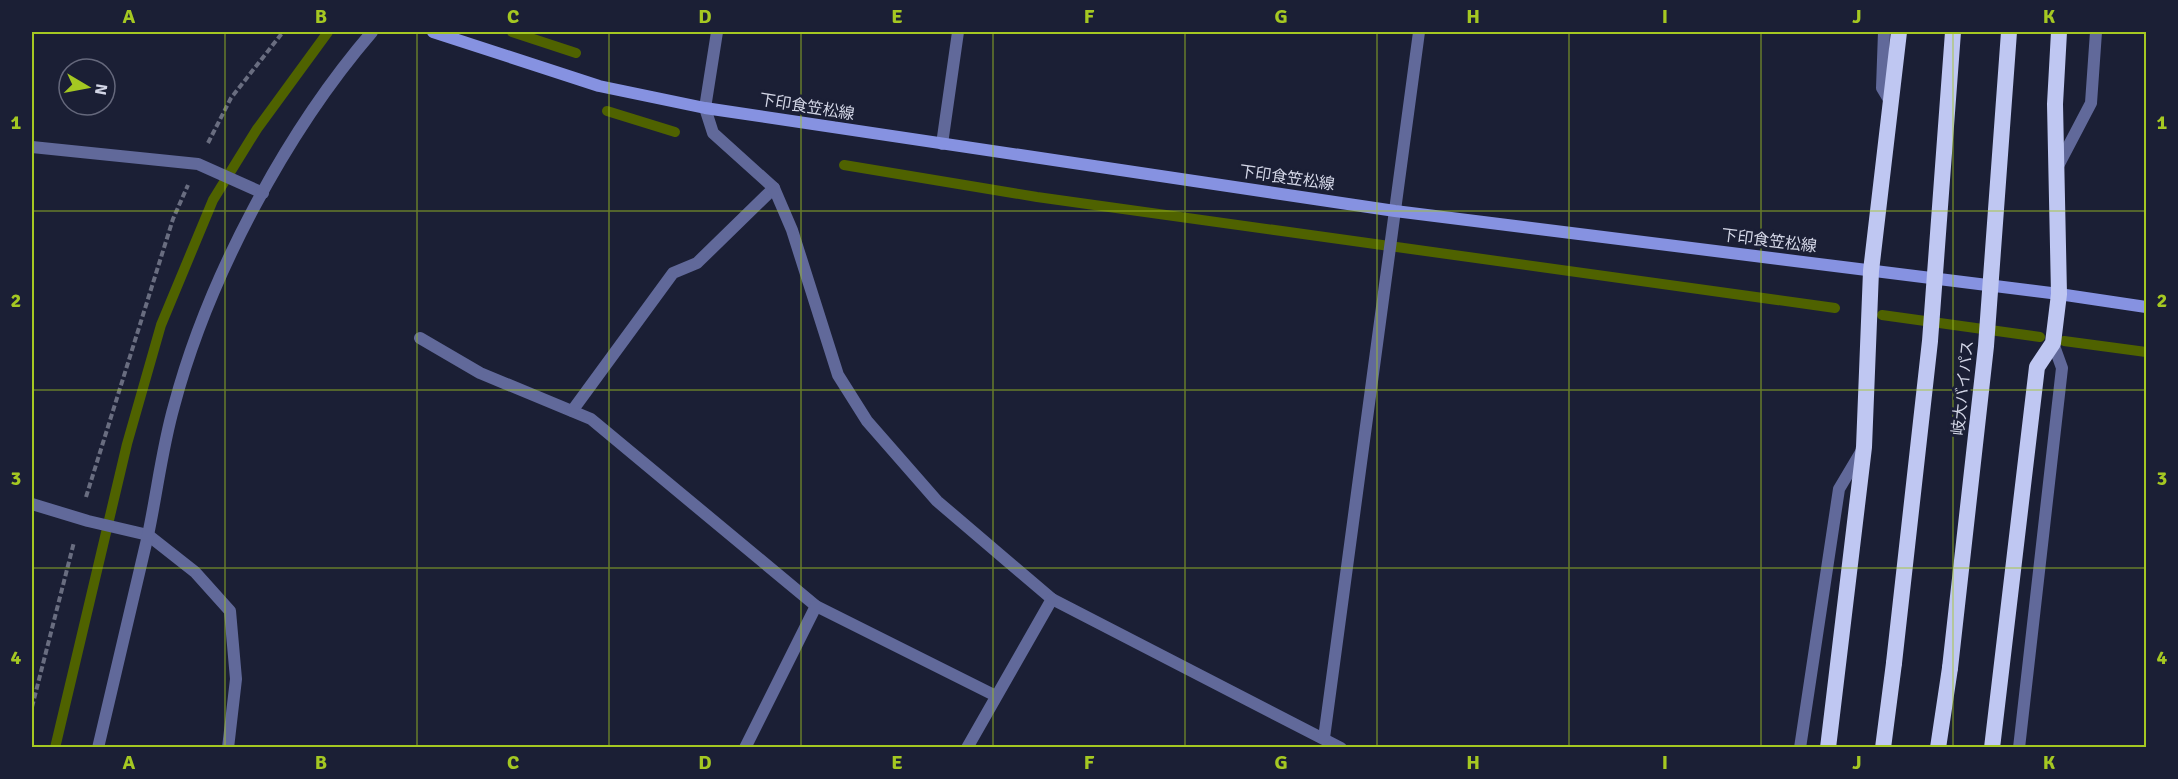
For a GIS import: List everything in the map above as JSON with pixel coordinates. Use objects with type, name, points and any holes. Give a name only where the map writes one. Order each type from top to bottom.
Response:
[{"type":"highway","points":[[1828,747],[1864,447],[1872,271],[1899,32]]},
{"type":"highway","points":[[1883,747],[1930,341],[1953,32]]},
{"type":"highway","name":"岐大バイパス","points":[[1938,747],[1950,668],[1986,346],[2009,32]]},
{"type":"highway","points":[[1992,747],[2037,368],[2054,343],[2059,294],[2055,104],[2059,32]]},
{"type":"main road","name":"下印食笠松線","points":[[433,32],[599,86],[705,108],[1395,211],[2059,294],[2146,307]]},
{"type":"street","points":[[98,747],[148,535],[173,407],[202,318],[263,193],[304,123],[354,52],[372,32]]},
{"type":"street","points":[[717,32],[705,108],[713,134],[774,188],[792,230],[838,375],[867,421],[937,501],[1052,599],[1341,747]]},
{"type":"street","points":[[942,144],[958,32]]},
{"type":"street","points":[[1324,738],[1419,32]]},
{"type":"street","points":[[1884,32],[1882,88],[1891,103]]},
{"type":"street","points":[[2056,169],[2091,103],[2096,32]]},
{"type":"street","points":[[32,147],[198,164],[263,193]]},
{"type":"street","points":[[572,411],[673,273],[697,263],[774,188]]},
{"type":"street","points":[[420,338],[480,373],[591,419],[816,606],[996,696]]},
{"type":"street","points":[[2019,747],[2062,368],[2054,343]]},
{"type":"street","points":[[1800,747],[1839,489],[1864,447]]},
{"type":"street","points":[[32,504],[84,520],[148,535],[195,572],[230,611],[236,679],[228,747]]},
{"type":"street","points":[[967,747],[1052,599]]},
{"type":"street","points":[[745,747],[816,606]]},
{"type":"path","points":[[32,707],[84,520],[173,219],[231,98],[283,32]]},
{"type":"waterway","points":[[55,748],[127,444],[161,325],[213,200],[257,129],[328,32]]},
{"type":"waterway","points":[[512,32],[576,53]]},
{"type":"waterway","points":[[607,111],[675,132]]},
{"type":"waterway","points":[[844,165],[1037,197],[1835,308]]},
{"type":"waterway","points":[[1882,315],[2040,337]]},
{"type":"waterway","points":[[2064,341],[2146,352]]}]
